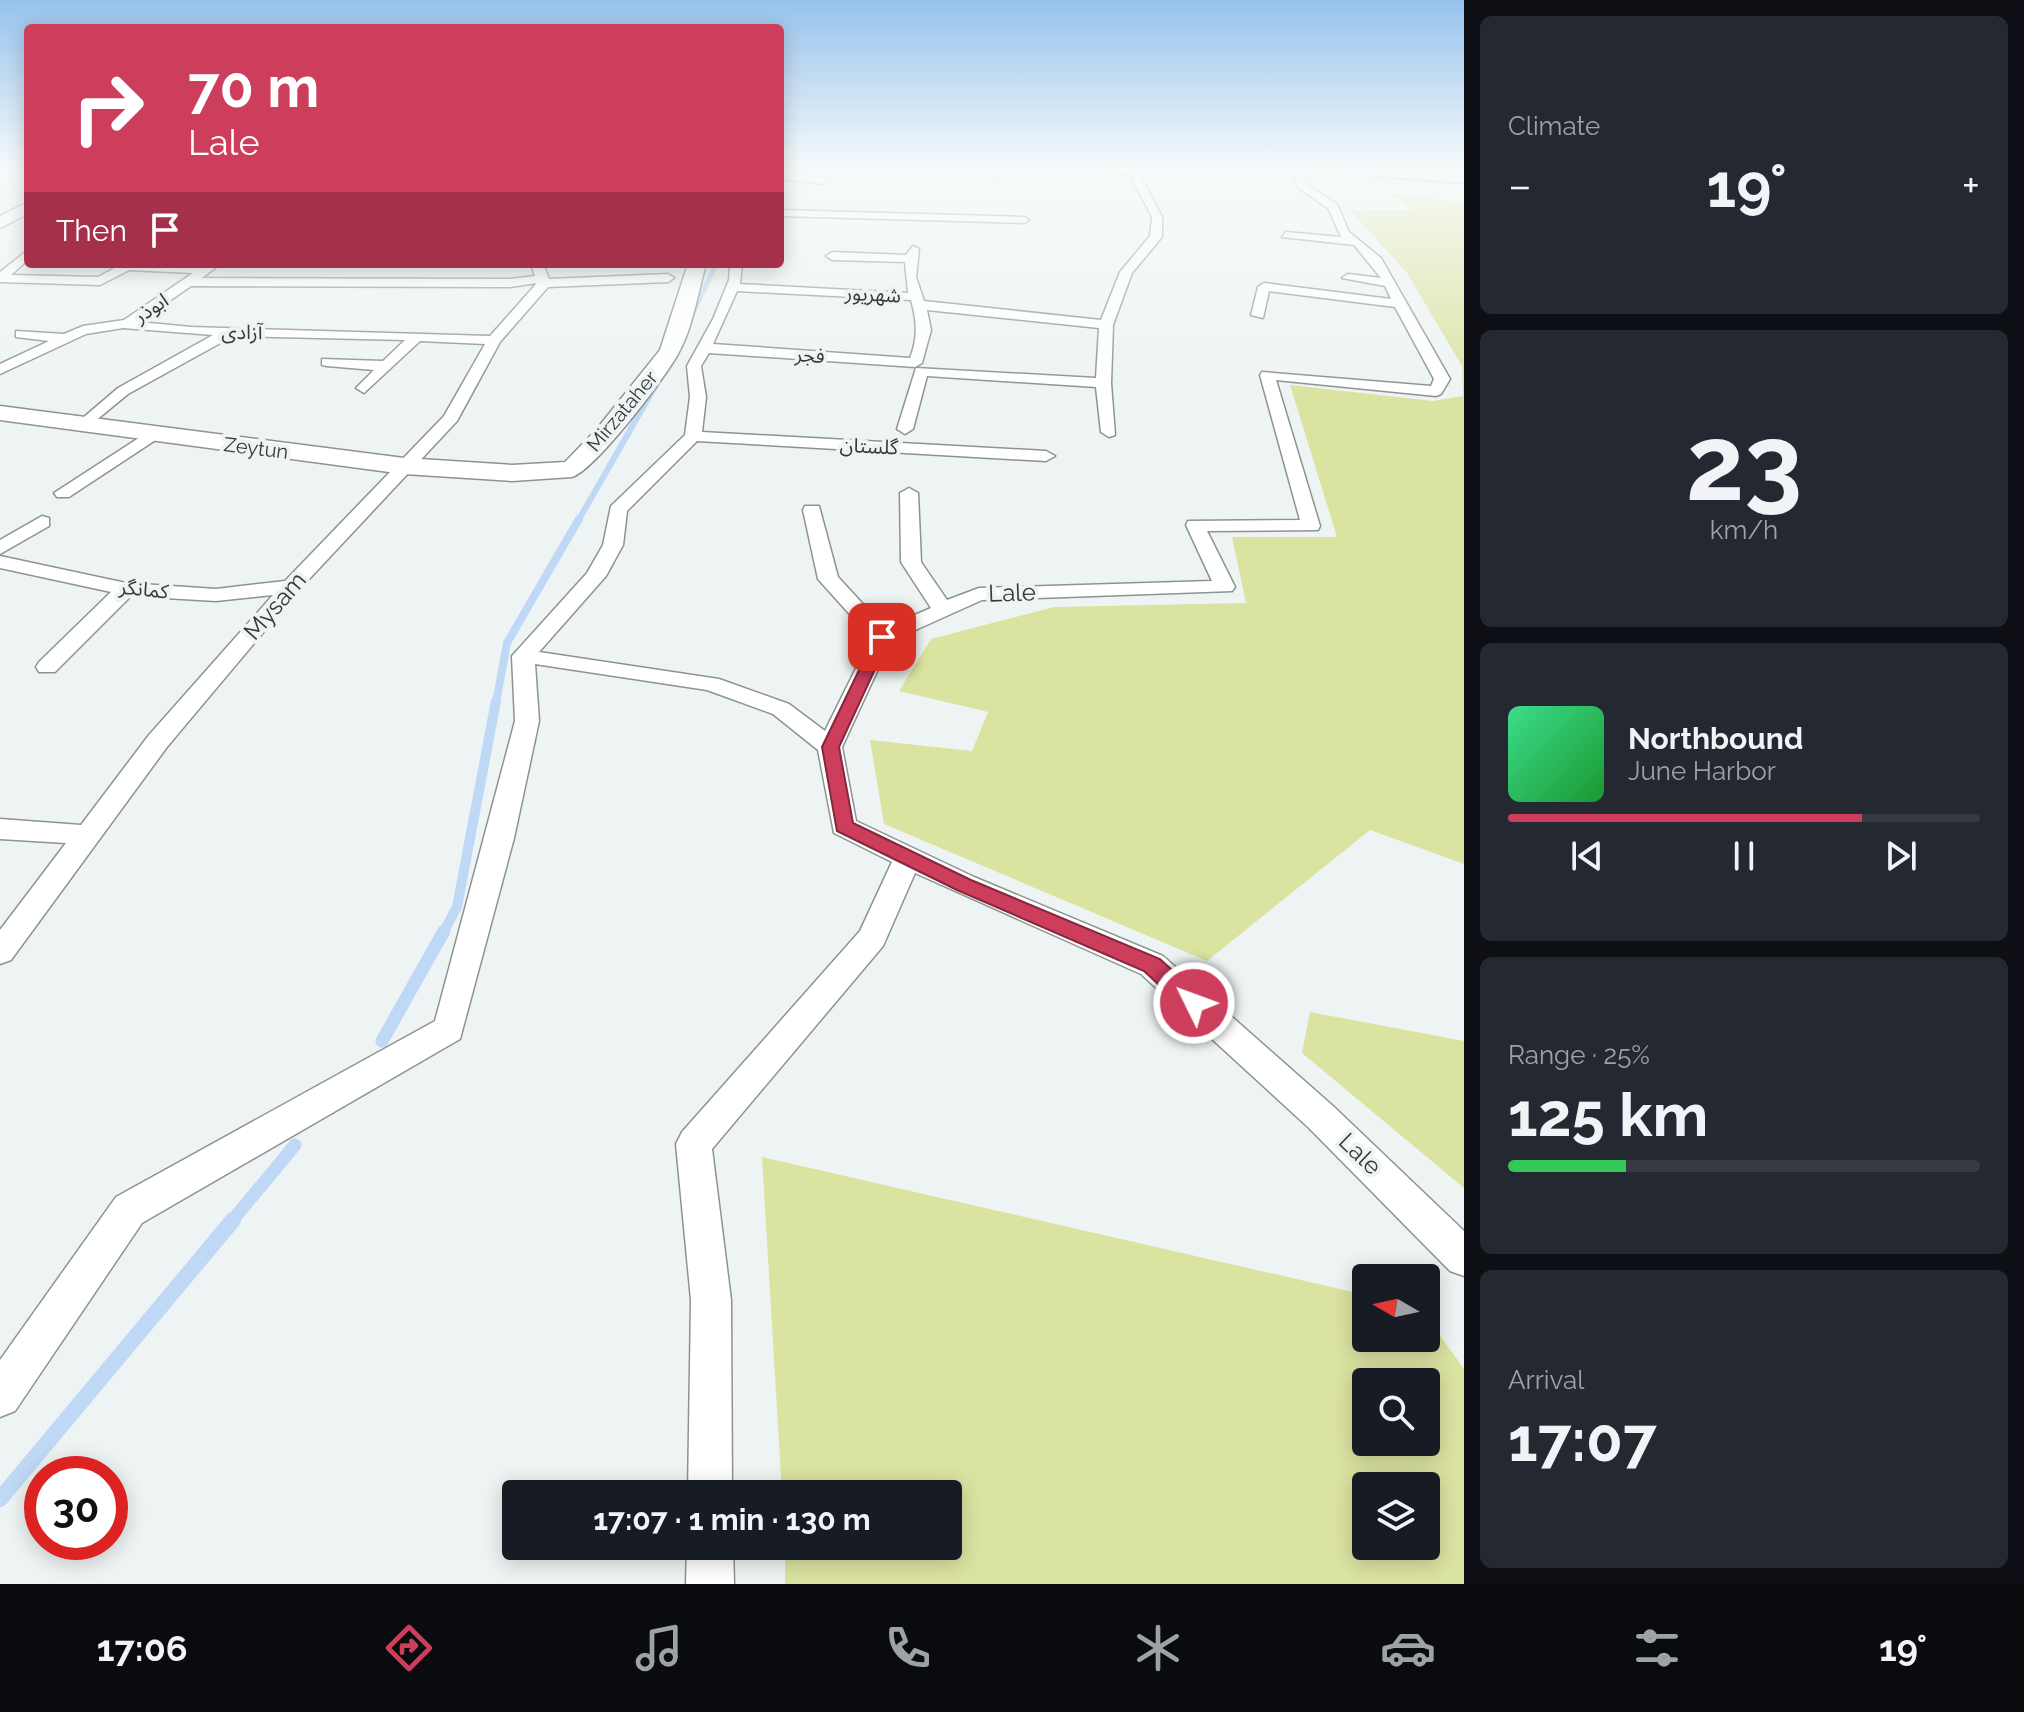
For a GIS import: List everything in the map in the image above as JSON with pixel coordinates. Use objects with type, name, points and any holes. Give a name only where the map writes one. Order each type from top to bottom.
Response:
[{"type":"main road","name":"Mirzataher","points":[[512,473],[572,469],[605,435],[670,351],[696,268]]},
{"type":"main road","points":[[659,305],[669,271]]},
{"type":"main road","name":"Zeytun","points":[[0,413],[404,466],[512,473]]},
{"type":"main road","name":"Mirzataher","points":[[512,473],[554,451]]},
{"type":"street","points":[[1109,432],[1103,383],[1106,325],[1126,272],[1152,242]]},
{"type":"street","points":[[1316,242],[1367,254]]},
{"type":"street","name":"Lale","points":[[882,637],[979,594],[1225,587],[1195,525],[1311,526],[1267,375],[1436,391],[1442,379],[1390,283],[1353,242]]},
{"type":"street","points":[[832,256],[913,254],[910,279],[920,301],[1106,325]]},
{"type":"street","points":[[0,278],[24,257]]},
{"type":"street","points":[[0,278],[100,281],[124,268]]},
{"type":"street","name":"ابوذر","points":[[127,324],[209,268]]},
{"type":"street","points":[[189,282],[397,280],[510,283],[541,275],[669,271]]},
{"type":"street","name":"Mysam","points":[[0,952],[158,741],[291,587],[451,418],[494,340],[541,275]]},
{"type":"street","points":[[0,1396],[129,1210],[449,1029],[500,838],[527,721],[523,656],[596,576],[613,545],[618,510],[693,436],[698,397],[694,366],[734,275]]},
{"type":"street","name":"شهریور","points":[[734,275],[920,301]]},
{"type":"street","points":[[1348,278],[1390,283]]},
{"type":"street","points":[[1258,315],[1264,287],[1401,304]]},
{"type":"street","name":"فجر","points":[[704,348],[915,363],[924,342],[920,301]]},
{"type":"street","name":"آزادی","points":[[0,370],[65,338],[99,326],[127,324],[229,332],[494,340]]},
{"type":"street","points":[[83,426],[123,391],[229,332]]},
{"type":"street","points":[[21,334],[65,338]]},
{"type":"street","points":[[364,388],[417,336]]},
{"type":"street","points":[[13,348],[38,352]]},
{"type":"street","points":[[327,362],[387,366]]},
{"type":"street","points":[[905,429],[921,371],[1103,383]]},
{"type":"street","points":[[63,493],[151,435]]},
{"type":"street","name":"گلستان","points":[[693,436],[1046,456]]},
{"type":"street","points":[[909,493],[911,562],[943,610]]},
{"type":"street","points":[[523,656],[711,684],[781,709],[830,747],[882,637],[828,579],[812,510]]},
{"type":"street","points":[[0,548],[42,522]]},
{"type":"street","name":"کمانگر","points":[[0,562],[126,589],[216,595],[291,587]]},
{"type":"street","points":[[47,667],[126,589]]},
{"type":"street","name":"Lale","points":[[830,747],[844,826],[908,858],[1152,965],[1321,1117],[1464,1257]]},
{"type":"street","points":[[0,829],[88,835]]},
{"type":"street","points":[[710,1480],[711,1300],[694,1144],[872,938],[908,858]]},
{"type":"street","points":[[710,1560],[710,1584]]},
{"type":"green space","points":[[1379,242],[1464,242],[1464,864],[1370,830],[1207,961],[884,824],[870,740],[972,751],[988,712],[899,691],[931,639],[1054,607],[1246,603],[1232,537],[1337,537],[1290,385],[1433,401],[1463,396],[1462,366],[1407,273]]},
{"type":"green space","points":[[1310,1012],[1464,1041],[1464,1188],[1302,1053]]},
{"type":"green space","points":[[762,1157],[1352,1292],[1352,1352],[1440,1352],[1440,1336],[1464,1369],[1464,1584],[785,1584],[785,1560],[962,1560],[962,1480],[781,1480]]},
{"type":"waterway","points":[[690,319],[714,268]]},
{"type":"waterway","points":[[578,521],[657,383]]},
{"type":"waterway","points":[[496,703],[507,643],[579,519]]},
{"type":"waterway","points":[[443,933],[457,907],[496,701]]},
{"type":"waterway","points":[[382,1041],[444,931]]},
{"type":"waterway","points":[[231,1222],[295,1145]]},
{"type":"waterway","points":[[0,1499],[233,1220]]},
{"type":"route","points":[[882,637],[830,747],[844,826],[964,885],[1152,965],[1194,1003]]}]
